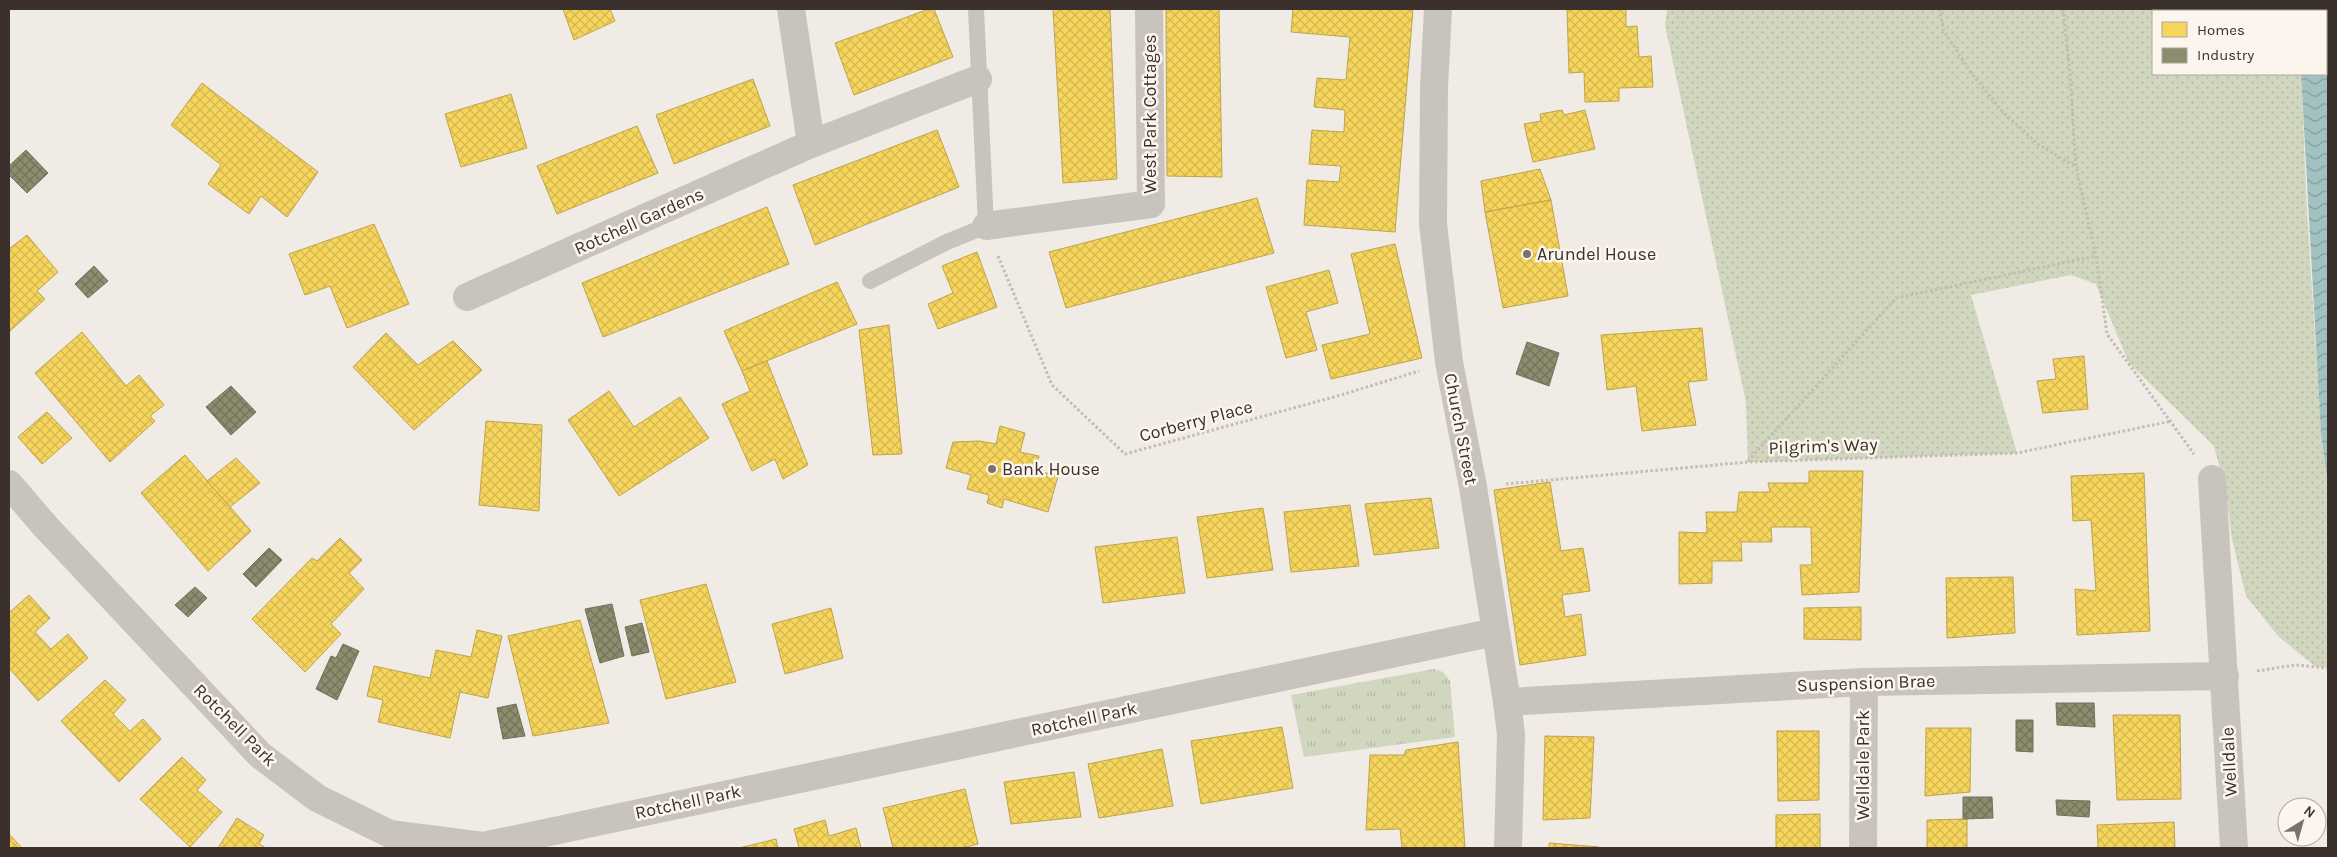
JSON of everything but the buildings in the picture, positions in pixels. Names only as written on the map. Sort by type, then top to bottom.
[{"type":"street","points":[[791,9],[811,144]]},
{"type":"street","name":"West Park Cottages","points":[[986,226],[1151,204],[1149,9]]},
{"type":"street","name":"Church Street","points":[[1438,9],[1434,87],[1433,224],[1448,362],[1473,487],[1511,735],[1508,848]]},
{"type":"street","name":"Rotchell Gardens","points":[[467,298],[811,144],[978,79]]},
{"type":"street","name":"Welldale","points":[[2212,479],[2234,848]]},
{"type":"street","name":"Rotchell Park","points":[[9,484],[46,527],[260,755],[317,798],[387,841],[483,846],[1495,632]]},
{"type":"street","name":"Suspension Brae","points":[[1507,702],[1864,682],[2224,676]]},
{"type":"street","name":"Welldale Park","points":[[1863,848],[1864,682]]},
{"type":"lane","points":[[870,281],[947,242],[986,226],[976,9]]},
{"type":"path","points":[[1939,9],[1944,30],[1971,73],[2002,111],[2039,145],[2076,167]]},
{"type":"path","points":[[2063,9],[2070,73],[2076,167],[2096,256],[2107,334],[2172,421],[2212,479]]},
{"type":"path","name":"Corberry Place","points":[[986,226],[1052,384],[1125,454],[1342,395],[1448,362]]},
{"type":"path","points":[[1748,462],[1896,298],[2096,256]]},
{"type":"path","name":"Pilgrim's Way","points":[[1473,487],[1748,462],[2017,453],[2172,421]]},
{"type":"path","points":[[2224,676],[2295,665],[2328,668]]},
{"type":"green space","points":[[1667,9],[2297,9],[2152,10],[2152,75],[2301,75],[2307,213],[2322,443],[2328,486],[2328,667],[2316,667],[2279,637],[2246,596],[2232,539],[2226,491],[2214,446],[2129,363],[2096,284],[2071,275],[1971,295],[2017,453],[1748,462],[1746,402],[1665,25]]},
{"type":"green space","points":[[1434,669],[1443,672],[1450,681],[1455,737],[1304,757],[1291,695]]},
{"type":"water","points":[[2328,9],[2328,486],[2321,434],[2301,75],[2327,75],[2327,10],[2297,10]]},
{"type":"place","name":"Arundel House","points":[[1527,254]]},
{"type":"place","name":"Bank House","points":[[992,469]]}]
